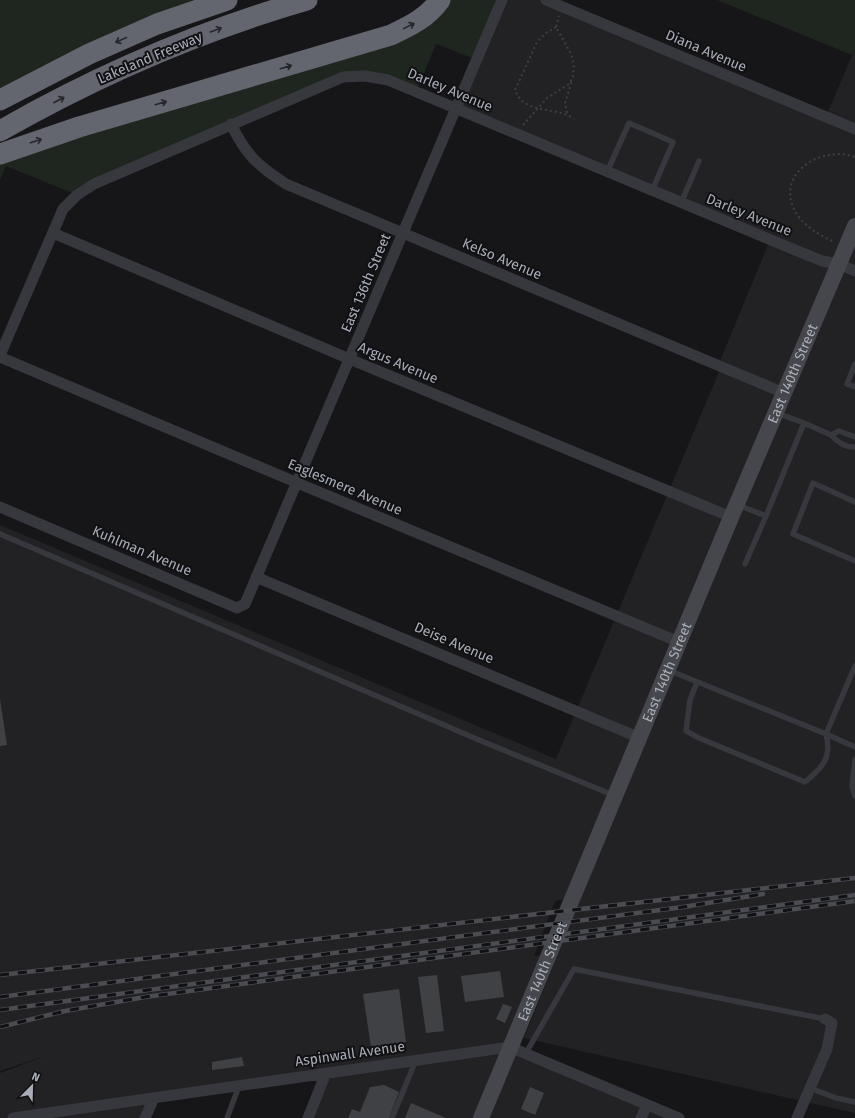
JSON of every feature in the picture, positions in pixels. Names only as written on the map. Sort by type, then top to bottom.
[{"type":"highway","points":[[157,24],[201,0]]},
{"type":"highway","name":"Lakeland Freeway","points":[[0,100],[89,54],[157,24],[227,0]]},
{"type":"highway","name":"Lakeland Freeway","points":[[0,131],[70,94],[189,40],[266,12],[307,0]]},
{"type":"highway","points":[[0,154],[79,126],[391,35],[416,23],[428,14],[440,0]]},
{"type":"street","name":"East 136th Street","points":[[256,577],[502,0]]},
{"type":"street","name":"Diana Avenue","points":[[546,0],[855,129]]},
{"type":"street","name":"Darley Avenue","points":[[0,356],[63,209],[76,196],[94,184],[343,77],[365,76],[388,80],[822,261],[839,264],[855,271]]},
{"type":"street","name":"Kelso Avenue","points":[[231,124],[243,148],[262,169],[286,184],[784,393]]},
{"type":"street","name":"East 140th Street","points":[[481,1118],[679,642],[855,226]]},
{"type":"street","name":"Argus Avenue","points":[[54,233],[350,359],[734,511]]},
{"type":"street","name":"Eaglesmere Avenue","points":[[0,356],[297,483],[679,642]]},
{"type":"street","name":"Kuhlman Avenue","points":[[0,507],[237,608],[245,604],[256,577]]},
{"type":"street","name":"Deise Avenue","points":[[256,577],[640,738]]},
{"type":"street","points":[[797,1118],[827,1049],[832,1023],[825,1019]]},
{"type":"street","name":"Aspinwall Avenue","points":[[13,1118],[510,1047],[679,1118]]},
{"type":"street","points":[[308,1118],[326,1073]]},
{"type":"street","points":[[146,1118],[154,1098]]},
{"type":"street","points":[[641,1118],[647,1105]]},
{"type":"lane","points":[[607,172],[629,123],[673,142],[652,191]]},
{"type":"lane","points":[[681,203],[699,161]]},
{"type":"lane","points":[[855,364],[847,384],[855,387]]},
{"type":"lane","points":[[776,413],[831,434],[835,440],[852,448],[855,447]]},
{"type":"lane","points":[[745,564],[804,423]]},
{"type":"lane","points":[[831,434],[838,431],[855,438]]},
{"type":"lane","points":[[855,502],[813,483],[793,534],[855,561]]},
{"type":"lane","points":[[734,511],[766,516]]},
{"type":"lane","points":[[0,534],[479,740],[615,796]]},
{"type":"lane","points":[[697,682],[690,700],[686,731],[699,738],[805,782],[820,769],[830,748],[826,734],[855,666]]},
{"type":"lane","points":[[668,670],[855,747]]},
{"type":"lane","points":[[855,760],[852,786],[855,796]]},
{"type":"lane","points":[[526,1053],[574,969],[825,1019]]},
{"type":"lane","points":[[392,1118],[416,1060]]},
{"type":"lane","points":[[227,1118],[240,1086]]},
{"type":"lane","points":[[810,1088],[836,1098],[855,1102]]},
{"type":"path","points":[[559,15],[556,27],[571,54],[574,64],[573,77],[565,103],[567,113]]},
{"type":"path","points":[[556,27],[546,33],[537,42],[515,90],[518,97],[530,106],[538,109],[567,113],[574,118]]},
{"type":"path","points":[[522,126],[547,98],[568,84],[573,77]]},
{"type":"path","points":[[832,241],[808,227],[798,215],[792,201],[791,188],[795,176],[803,166],[815,158],[844,153],[855,157]]},
{"type":"shaded area","points":[[0,0],[201,0],[0,100]]},
{"type":"shaded area","points":[[440,0],[502,0],[477,60],[436,44],[416,92],[388,80],[343,77],[77,195],[6,166],[0,180],[0,154],[348,49]]},
{"type":"shaded area","points":[[502,0],[546,0],[826,116],[855,49],[855,1113],[524,1038],[827,295],[573,897],[555,901],[534,956],[550,954],[510,1046],[679,1118],[308,1118],[326,1073],[154,1098],[145,1118],[0,1118],[0,1073],[48,1055],[0,1071],[0,525],[556,759],[721,367],[718,366],[770,240],[456,109]]},
{"type":"shaded area","points":[[717,0],[855,0],[855,49],[852,55]]},
{"type":"building","points":[[0,699],[7,745],[0,746]]},
{"type":"building","points":[[500,971],[504,997],[465,1002],[461,976]]},
{"type":"building","points":[[437,975],[444,1031],[426,1033],[418,977]]},
{"type":"building","points":[[399,989],[406,1042],[371,1047],[363,994]]},
{"type":"building","points":[[503,1004],[512,1007],[505,1023],[496,1019]]},
{"type":"building","points":[[242,1057],[244,1066],[212,1070],[212,1062]]},
{"type":"building","points":[[384,1085],[399,1092],[389,1118],[348,1118],[352,1109],[360,1112],[370,1087]]},
{"type":"building","points":[[530,1087],[544,1093],[535,1115],[521,1109]]},
{"type":"building","points":[[411,1103],[446,1118],[405,1118]]},
{"type":"railway","points":[[0,975],[855,878]]},
{"type":"railway","points":[[0,997],[683,907],[763,894]]},
{"type":"railway","points":[[0,1010],[855,895]]},
{"type":"railway","points":[[0,1027],[65,1011],[145,997],[855,901]]}]
